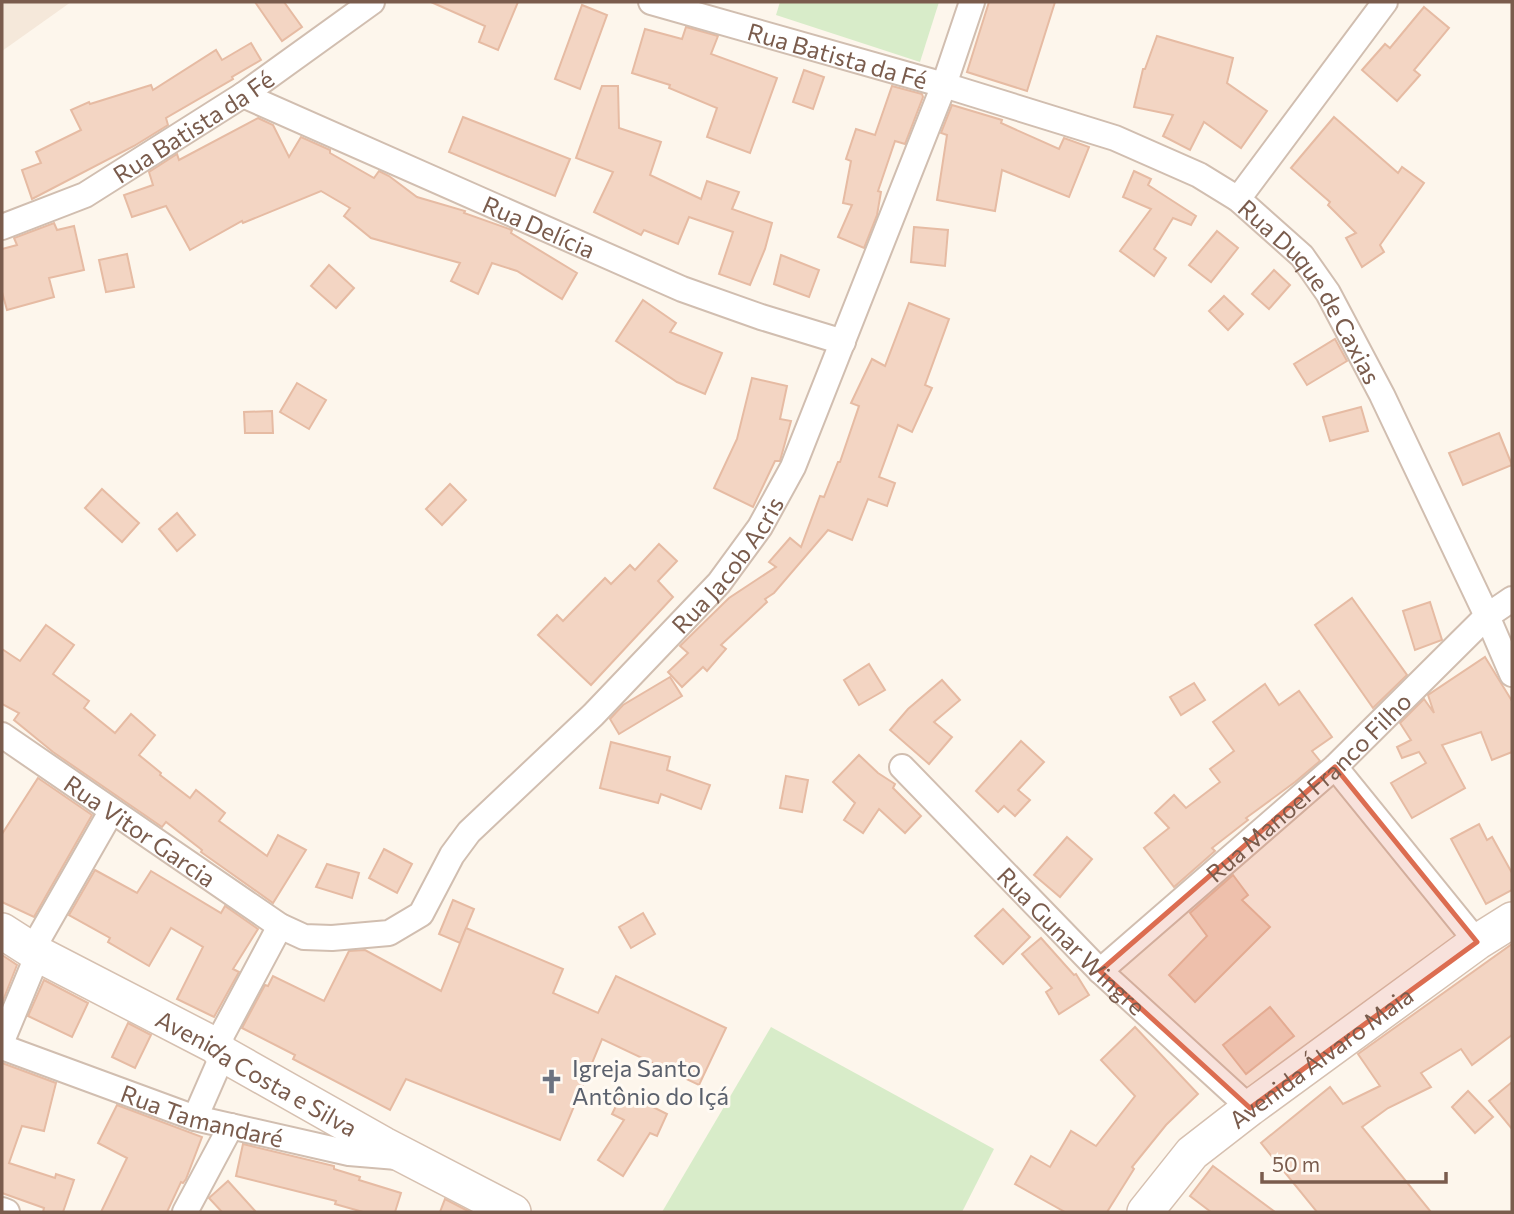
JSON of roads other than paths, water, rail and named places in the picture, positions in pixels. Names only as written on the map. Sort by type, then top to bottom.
[{"type":"street","name":"Rua Batista da Fé","points":[[2,227],[85,195],[243,95],[372,2]]},
{"type":"street","name":"Rua Batista da Fé","points":[[651,2],[944,85]]},
{"type":"street","name":"Rua Jacob Acris","points":[[280,926],[304,937],[332,938],[389,933],[421,914],[452,855],[469,832],[593,715],[719,583],[760,527],[793,467],[944,85],[972,2]]},
{"type":"street","points":[[1238,199],[1385,2]]},
{"type":"street","name":"Rua Duque de Caxias","points":[[944,85],[1115,138],[1199,175],[1238,199],[1302,256],[1328,293],[1382,396],[1488,616],[1512,674]]},
{"type":"street","name":"Rua Delícia","points":[[243,95],[682,289],[843,342]]},
{"type":"street","name":"Rua Manoel Franco Filho","points":[[1100,971],[1335,768],[1488,616],[1512,599]]},
{"type":"street","name":"Rua Vitor Garcia","points":[[2,735],[280,926]]},
{"type":"street","name":"Rua Gunar Wingre","points":[[902,767],[1100,971],[1251,1108]]},
{"type":"street","points":[[1335,768],[1477,942]]},
{"type":"street","points":[[2,1041],[35,952],[111,812]]},
{"type":"street","name":"Avenida Álvaro Maia","points":[[1144,1212],[1192,1153],[1477,942],[1512,920]]},
{"type":"street","points":[[195,1118],[220,1050],[280,926]]},
{"type":"street","name":"Avenida Costa e Silva","points":[[2,931],[35,952],[220,1050],[499,1209]]},
{"type":"street","name":"Rua Tamandaré","points":[[2,1047],[195,1118],[349,1153],[409,1158]]},
{"type":"street","points":[[185,1212],[231,1126]]},
{"type":"street","points":[[2,1210],[7,1212]]},
{"type":"place","name":"Igreja Santo Antônio do Içá","points":[[552,1081]]}]
